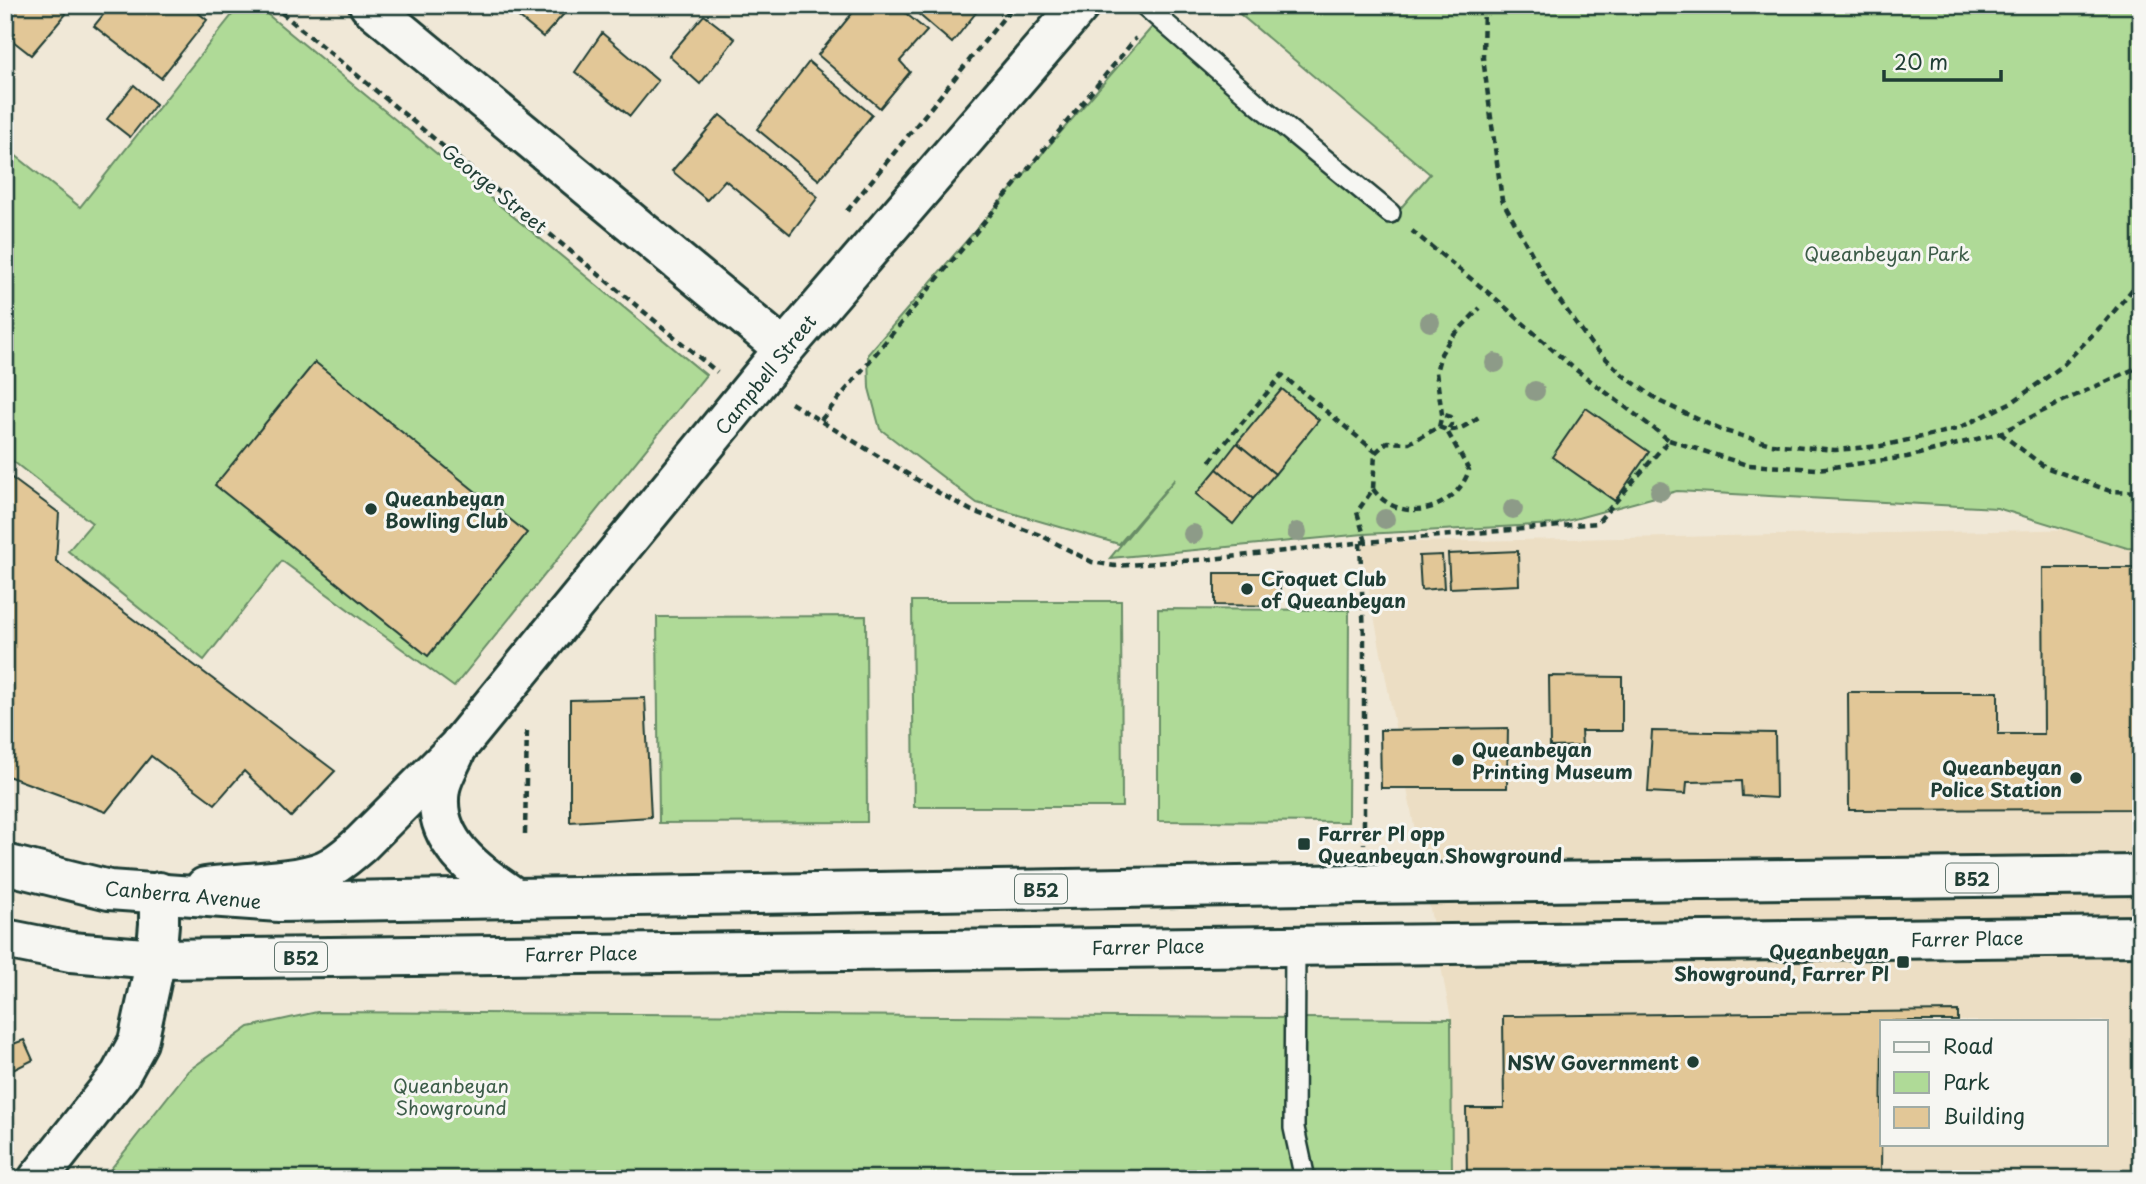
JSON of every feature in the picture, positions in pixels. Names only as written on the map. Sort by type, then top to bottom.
[{"type":"main road","points":[[369,5],[773,363]]},
{"type":"main road","name":"Campbell Street","points":[[159,892],[297,876],[324,870],[361,844],[457,748],[773,363],[1080,5]]},
{"type":"main road","name":"Campbell Street","points":[[457,748],[440,788],[443,823],[451,844],[466,862],[514,897]]},
{"type":"main road","name":"Canberra Avenue","points":[[5,864],[108,890],[279,902],[514,897]]},
{"type":"main road","name":"B52","points":[[514,897],[2141,875]]},
{"type":"main road","points":[[1803,880],[1804,941]]},
{"type":"main road","points":[[38,1179],[120,1075],[138,1042],[156,959],[159,892]]},
{"type":"main road","name":"Farrer Place","points":[[156,959],[2141,936]]},
{"type":"main road","name":"B52","points":[[5,939],[71,952],[156,959]]},
{"type":"lane","points":[[1150,10],[1260,106],[1390,213]]},
{"type":"lane","points":[[1295,945],[1294,1128],[1305,1179]]},
{"type":"path","name":"George Street","points":[[272,5],[717,372]]},
{"type":"path","points":[[1483,5],[1483,58],[1502,200],[1552,290],[1591,344],[1624,376],[1661,402],[1721,430],[1771,444],[1835,450],[1881,446],[1957,429],[2014,401],[2061,367],[2106,321],[2141,279]]},
{"type":"path","points":[[821,421],[1150,10]]},
{"type":"path","points":[[1390,213],[1496,299],[1571,366],[1669,440],[1747,464],[1818,469],[1907,457],[2000,433],[2141,366]]},
{"type":"path","points":[[1362,884],[1365,825],[1363,542],[1357,512],[1373,489],[1376,452],[1387,442],[1409,443],[1439,427],[1442,414],[1436,372],[1441,354],[1450,340],[1480,308]]},
{"type":"path","points":[[773,363],[774,392],[939,493],[972,511],[1040,535],[1092,562],[1115,566],[1597,523],[1669,440]]},
{"type":"path","points":[[1210,461],[1282,375],[1376,452]]},
{"type":"path","points":[[1442,414],[1451,417],[1452,424],[1447,431]]},
{"type":"path","points":[[1439,427],[1447,431],[1457,430],[1479,417]]},
{"type":"path","points":[[1373,489],[1389,506],[1406,510],[1435,509],[1465,482],[1469,470],[1447,431]]},
{"type":"path","points":[[2000,433],[2045,467],[2110,491],[2141,492]]},
{"type":"shaded area","points":[[2141,528],[2141,1179],[1452,1179],[1451,1019],[1360,543]]},
{"type":"green space","points":[[240,5],[256,5],[706,375],[454,687],[282,561],[204,660],[68,551],[92,523],[5,455],[5,147],[80,207]]},
{"type":"green space","name":"Queanbeyan Park","points":[[1229,5],[2141,5],[2141,549],[2127,548],[1997,508],[1677,491],[1556,524],[1364,534],[1110,558],[1175,479],[1119,544],[977,503],[880,429],[869,388],[868,354],[1153,26],[1387,224],[1430,174]]},
{"type":"green space","points":[[912,601],[1121,601],[1122,807],[914,807]]},
{"type":"green space","points":[[1158,609],[1349,610],[1348,822],[1158,821]]},
{"type":"green space","points":[[866,616],[867,822],[659,823],[657,617]]},
{"type":"green space","name":"Queanbeyan Showground","points":[[317,1012],[1451,1019],[1452,1179],[103,1179],[188,1071],[249,1027]]},
{"type":"building","points":[[5,5],[56,5],[66,14],[31,55],[13,41],[5,49]]},
{"type":"building","points":[[111,5],[189,5],[207,20],[161,78],[94,26]]},
{"type":"building","points":[[504,5],[572,5],[543,37]]},
{"type":"building","points":[[859,5],[896,5],[927,31],[900,61],[910,72],[880,108],[818,55]]},
{"type":"building","points":[[908,5],[982,5],[952,43]]},
{"type":"building","points":[[704,15],[735,39],[700,84],[669,56]]},
{"type":"building","points":[[602,33],[658,81],[630,116],[575,72]]},
{"type":"building","points":[[809,62],[872,115],[819,180],[757,129]]},
{"type":"building","points":[[134,85],[156,104],[130,137],[107,119]]},
{"type":"building","points":[[720,115],[818,197],[790,234],[725,180],[707,200],[672,171]]},
{"type":"building","name":"Queanbeyan Bowling Club","points":[[315,362],[527,533],[428,656],[215,485]]},
{"type":"building","points":[[1282,389],[1319,420],[1275,474],[1237,443]]},
{"type":"building","points":[[1586,408],[1649,452],[1615,501],[1552,457]]},
{"type":"building","points":[[1237,443],[1275,474],[1253,499],[1217,469]]},
{"type":"building","points":[[1217,469],[1253,499],[1233,524],[1196,494]]},
{"type":"building","points":[[5,473],[59,513],[56,561],[335,771],[291,817],[244,771],[215,804],[151,756],[106,812],[5,775]]},
{"type":"building","points":[[1518,551],[1519,585],[1450,588],[1448,554]]},
{"type":"building","points":[[1442,555],[1444,588],[1421,590],[1419,556]]},
{"type":"building","points":[[2043,568],[2141,568],[2141,809],[1849,810],[1848,692],[1998,692],[1998,734],[2044,734]]},
{"type":"building","name":"Croquet Club of Queanbeyan","points":[[1215,573],[1280,573],[1280,606],[1215,605]]},
{"type":"building","points":[[1549,676],[1622,677],[1622,731],[1581,731],[1582,746],[1550,747]]},
{"type":"building","points":[[645,698],[651,817],[570,822],[570,700]]},
{"type":"building","points":[[1508,728],[1507,788],[1381,788],[1380,730]]},
{"type":"building","points":[[1652,731],[1775,733],[1776,798],[1742,796],[1741,781],[1687,782],[1686,794],[1648,792]]},
{"type":"building","name":"NSW Government","points":[[1958,1011],[1958,1020],[1880,1020],[1881,1179],[1467,1179],[1466,1108],[1504,1108],[1503,1016]]},
{"type":"building","points":[[24,1040],[33,1060],[5,1074],[5,1047]]},
{"type":"place","name":"Queanbeyan Bowling Club","points":[[371,509]]},
{"type":"place","name":"Croquet Club of Queanbeyan","points":[[1247,589]]},
{"type":"place","name":"Queanbeyan Printing Museum","points":[[1458,760]]},
{"type":"place","name":"Queanbeyan Police Station","points":[[2076,778]]},
{"type":"place","name":"Farrer Pl opp Queanbeyan Showground","points":[[1304,844]]},
{"type":"place","name":"Queanbeyan Showground, Farrer Pl","points":[[1903,962]]},
{"type":"place","name":"NSW Government","points":[[1693,1062]]}]
